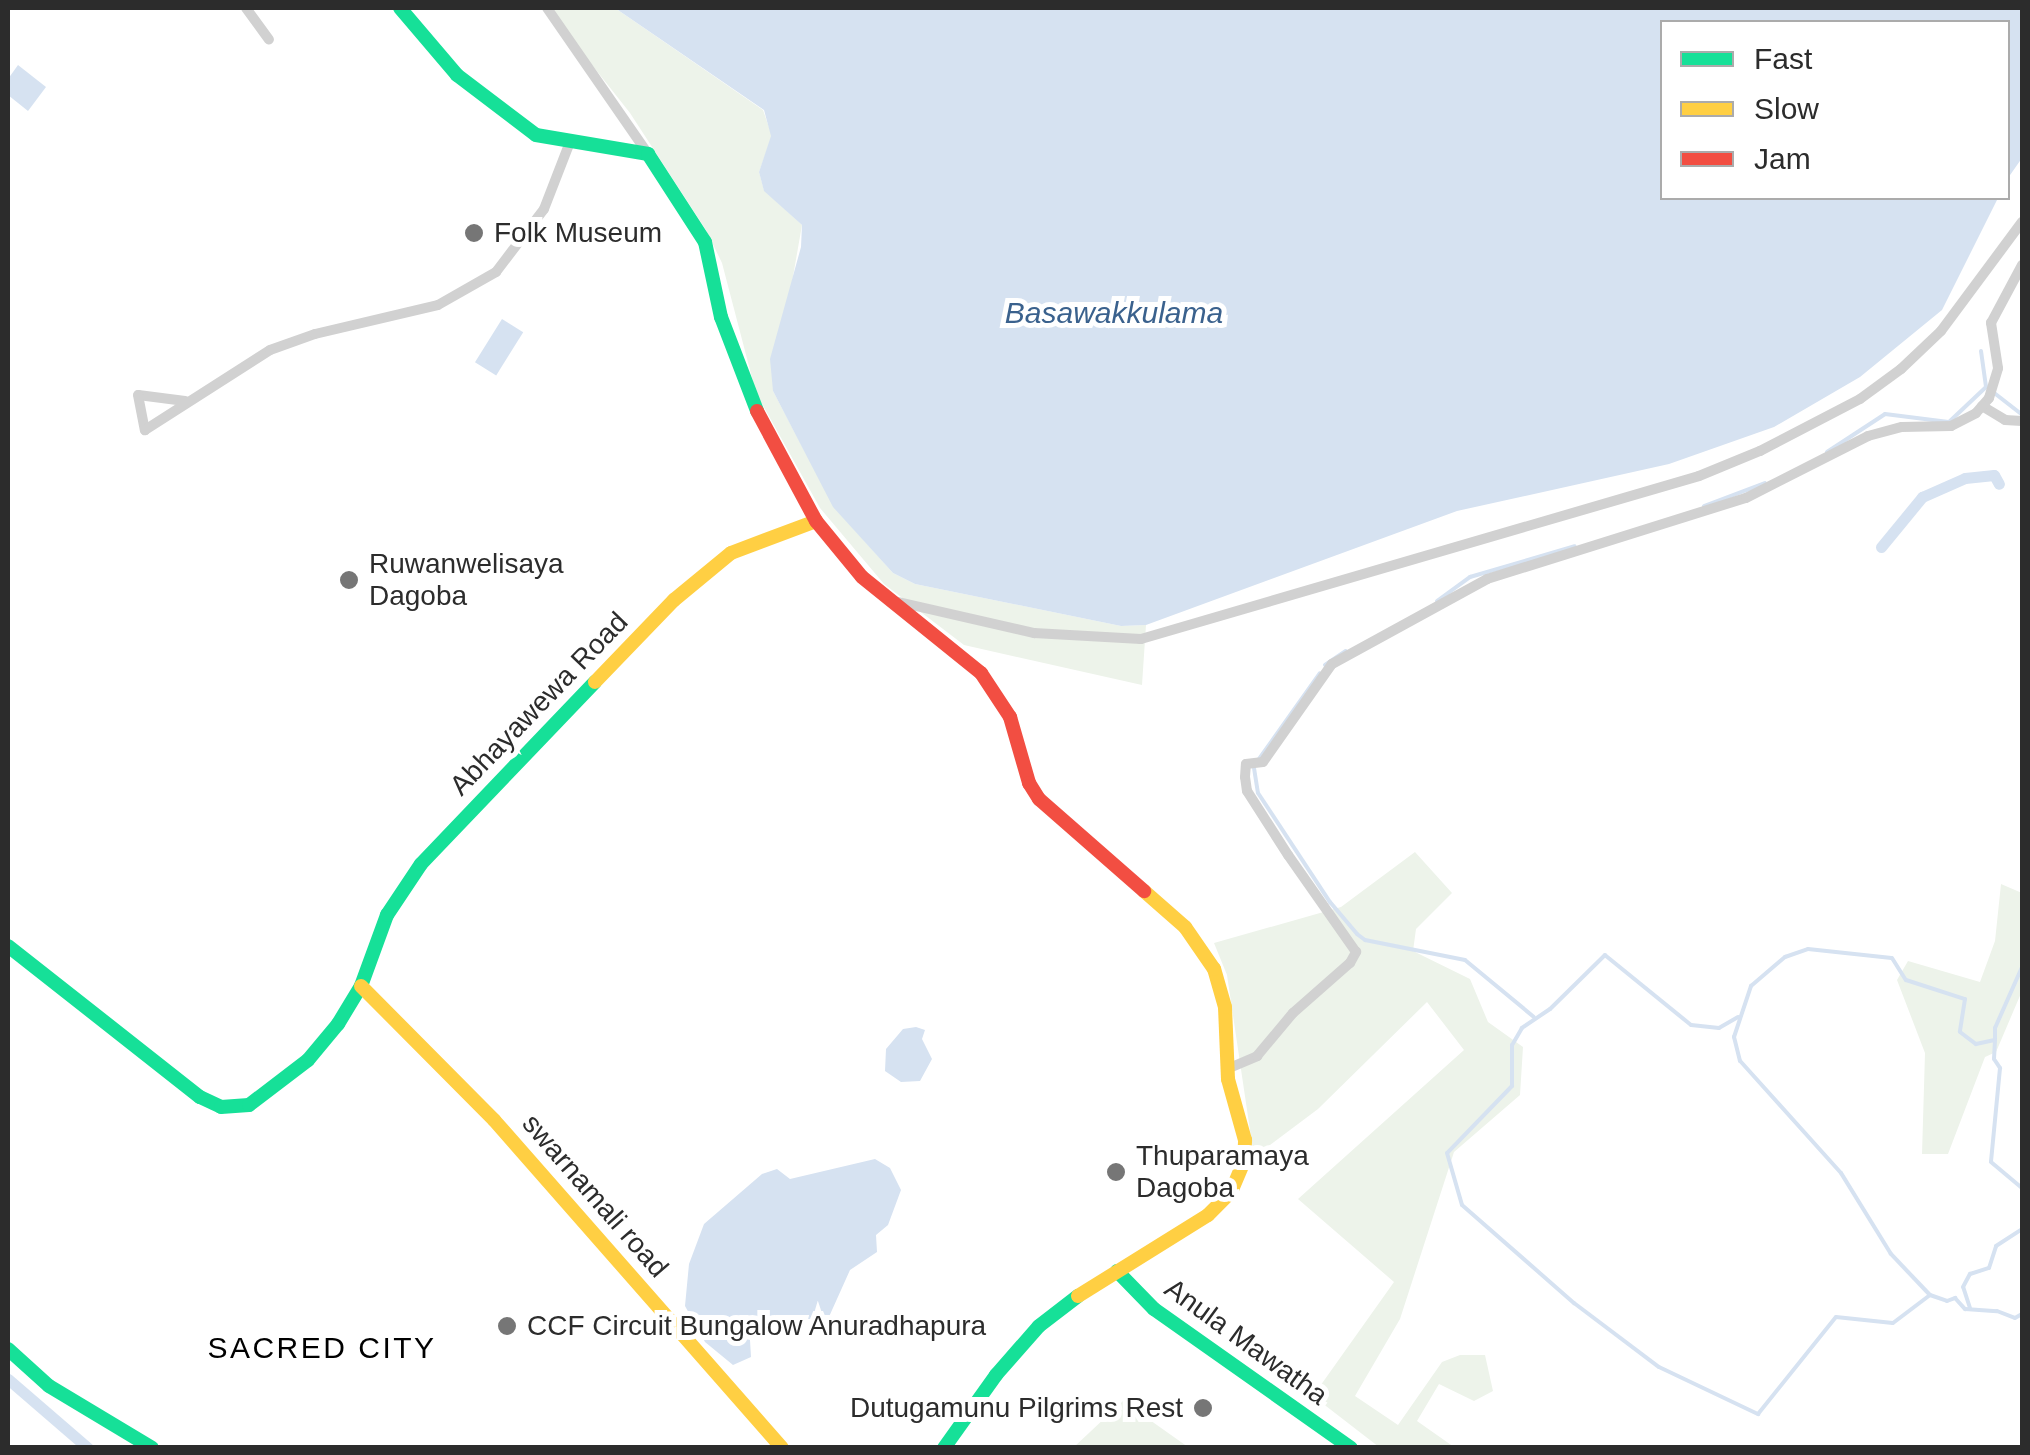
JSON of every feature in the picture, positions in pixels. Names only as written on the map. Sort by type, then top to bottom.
[{"type":"main road","points":[[400,8],[442,60],[476,92],[536,136],[648,154],[705,242],[722,318],[748,394],[816,520],[862,577],[981,673],[1010,718],[1029,783],[1045,806],[1199,942],[1214,969],[1224,1006],[1226,1069],[1245,1140],[1244,1162],[1231,1192],[1208,1214],[1068,1303],[1026,1340],[944,1448]]},
{"type":"main road","name":"Abhayawewa Road","points":[[8,946],[98,1021],[200,1097],[220,1107],[248,1104],[292,1074],[323,1044],[361,986],[386,915],[421,864],[674,600],[731,553],[816,520]]},
{"type":"main road","name":"swarnamali road","points":[[361,986],[494,1120],[782,1448]]},
{"type":"main road","name":"Anula Mawatha","points":[[1118,1270],[1154,1309],[1351,1448]]},
{"type":"main road","points":[[8,1349],[59,1392],[152,1448]]},
{"type":"street","points":[[246,8],[269,40]]},
{"type":"street","points":[[546,8],[648,154]]},
{"type":"street","points":[[185,401],[138,395],[145,430],[270,350],[315,334],[438,305],[496,272],[544,209],[570,142]]},
{"type":"street","points":[[888,600],[1034,633],[1141,639],[1699,476],[1760,451],[1860,399],[1901,369],[1940,331],[2022,222]]},
{"type":"street","points":[[1226,1069],[1257,1056],[1294,1013],[1350,963],[1356,952],[1288,855],[1248,790],[1245,777],[1246,764],[1263,762],[1332,664],[1418,620],[1487,578],[1746,498],[1868,436],[1902,427],[1951,426],[1989,398],[1998,368],[1991,324],[2022,265]]},
{"type":"street","points":[[1982,406],[2005,420],[2022,421]]},
{"type":"shaded area","points":[[547,8],[615,8],[763,110],[772,136],[759,172],[764,190],[802,225],[773,391],[834,507],[893,573],[915,584],[1121,626],[1146,625],[1142,685],[964,645],[884,584],[820,508],[756,393],[722,263],[706,230],[630,113]]},
{"type":"shaded area","points":[[1415,852],[1452,893],[1416,929],[1413,951],[1470,979],[1488,1022],[1523,1047],[1520,1095],[1454,1152],[1400,1319],[1355,1396],[1398,1425],[1442,1362],[1460,1355],[1485,1355],[1493,1391],[1474,1401],[1439,1384],[1417,1421],[1454,1447],[1379,1447],[1313,1396],[1394,1282],[1298,1199],[1464,1050],[1427,1002],[1318,1109],[1254,1157],[1227,975],[1214,943],[1341,907]]},
{"type":"shaded area","points":[[2001,884],[2022,893],[2022,991],[1996,1052],[1985,1057],[1948,1154],[1922,1154],[1925,1053],[1897,980],[1908,961],[1980,982],[1995,941]]},
{"type":"shaded area","points":[[1123,1401],[1188,1447],[1074,1447]]},
{"type":"water","name":"Basawakkulama","points":[[615,8],[2022,8],[2022,158],[2010,175],[2010,20],[1660,20],[1660,200],[1997,200],[1942,310],[1860,377],[1774,427],[1669,464],[1457,511],[1146,625],[1121,626],[915,584],[893,573],[833,507],[773,391],[770,359],[801,247],[802,225],[764,191],[759,172],[771,136],[764,110]]},
{"type":"water","points":[[18,65],[46,87],[28,111],[8,95],[8,79]]},
{"type":"water","points":[[502,319],[523,332],[496,375],[475,362]]},
{"type":"water","points":[[903,1029],[925,1030],[922,1039],[932,1059],[920,1081],[901,1082],[885,1071],[886,1049]]},
{"type":"water","points":[[875,1159],[890,1168],[901,1190],[888,1225],[876,1235],[877,1252],[850,1270],[828,1319],[768,1319],[750,1340],[751,1357],[733,1365],[705,1342],[685,1306],[689,1264],[704,1224],[762,1174],[777,1169],[790,1179]]},
{"type":"waterway","points":[[1981,351],[1986,386]]},
{"type":"waterway","points":[[1827,452],[1885,414],[1949,422],[1986,387]]},
{"type":"waterway","points":[[1993,392],[2022,415]]},
{"type":"waterway","points":[[1881,547],[1922,497],[1965,478],[1994,475],[1999,484]]},
{"type":"waterway","points":[[1704,506],[1765,483]]},
{"type":"waterway","points":[[1437,601],[1470,577],[1575,546]]},
{"type":"waterway","points":[[1325,665],[1346,651]]},
{"type":"waterway","points":[[1259,759],[1320,673]]},
{"type":"waterway","points":[[1254,768],[1258,793],[1330,902],[1357,934],[1365,940],[1465,960],[1534,1017]]},
{"type":"waterway","points":[[1930,1295],[1891,1254],[1841,1173],[1740,1061],[1734,1037],[1751,986],[1785,957],[1808,949],[1892,958],[1906,980],[1965,999],[1960,1032],[1976,1044],[1995,1040],[1994,1059],[2000,1068],[1991,1162],[2022,1188]]},
{"type":"waterway","points":[[1738,1017],[1719,1028],[1691,1025],[1605,955],[1550,1009],[1522,1028],[1512,1045],[1512,1086],[1447,1153],[1462,1205],[1574,1303],[1659,1367],[1758,1414],[1836,1317],[1893,1323],[1930,1295],[1947,1301],[1955,1298],[1965,1309],[1997,1311],[2015,1318],[2022,1314]]},
{"type":"waterway","points":[[1995,1040],[1995,1028],[2022,967]]},
{"type":"waterway","points":[[1970,1308],[1963,1287],[1970,1274],[1989,1268],[1996,1246],[2022,1229]]},
{"type":"waterway","points":[[8,1379],[88,1448]]},
{"type":"traffic: fast","points":[[400,8],[457,75],[536,135],[648,154],[705,242],[721,317],[757,411]]},
{"type":"traffic: fast","points":[[8,946],[200,1097],[221,1107],[249,1105],[308,1060],[338,1024],[361,986],[387,915],[421,864],[595,682]]},
{"type":"traffic: fast","points":[[1117,1271],[1154,1309],[1351,1448]]},
{"type":"traffic: fast","points":[[944,1448],[996,1375],[1039,1326],[1078,1296]]},
{"type":"traffic: fast","points":[[8,1349],[49,1386],[152,1448]]},
{"type":"traffic: slow","points":[[595,682],[674,600],[731,553],[816,521]]},
{"type":"traffic: slow","points":[[1078,1296],[1208,1215],[1231,1192],[1244,1161],[1245,1140],[1228,1079],[1225,1007],[1214,969],[1185,927],[1144,891]]},
{"type":"traffic: slow","points":[[361,986],[494,1120],[782,1448]]},
{"type":"traffic: jam","points":[[757,411],[816,521],[862,577],[981,673],[1010,717],[1029,783],[1039,799],[1144,891]]},
{"type":"place","name":"Folk Museum","points":[[474,233]]},
{"type":"place","name":"Ruwanwelisaya Dagoba","points":[[349,580]]},
{"type":"place","name":"Thuparamaya Dagoba","points":[[1116,1172]]},
{"type":"place","name":"CCF Circuit Bungalow Anuradhapura","points":[[507,1326]]},
{"type":"place","name":"Dutugamunu Pilgrims Rest","points":[[1203,1408]]},
{"type":"district","name":"SACRED CITY","points":[[322,1348]]}]
